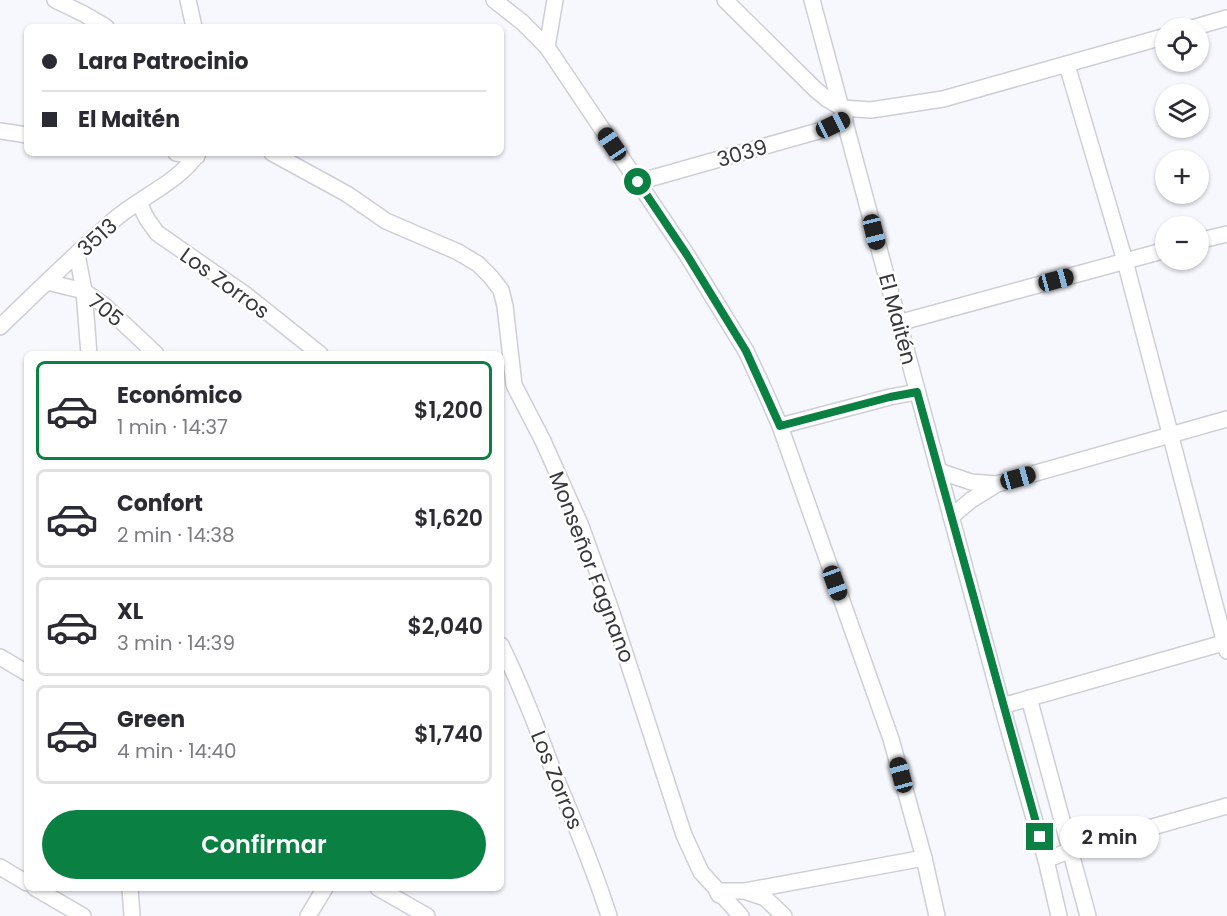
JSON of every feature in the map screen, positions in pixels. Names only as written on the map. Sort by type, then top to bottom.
[{"type":"street","points":[[55,0],[101,24]]},
{"type":"street","points":[[188,0],[193,24]]},
{"type":"street","points":[[494,0],[522,22],[547,47],[687,255],[746,351],[780,426],[891,739],[924,858],[937,916]]},
{"type":"street","points":[[547,47],[555,0]]},
{"type":"street","points":[[725,0],[843,114],[943,99],[1155,39]]},
{"type":"street","name":"El Maitén","points":[[812,0],[1002,706],[1046,860],[1059,916]]},
{"type":"street","points":[[1209,23],[1227,18]]},
{"type":"street","points":[[1002,706],[1226,645],[1125,261],[1067,65]]},
{"type":"street","name":"3039","points":[[638,182],[822,130],[843,114]]},
{"type":"street","points":[[0,131],[24,135]]},
{"type":"street","name":"3513","points":[[0,327],[117,217],[140,203],[185,169],[195,156]]},
{"type":"street","name":"Monseñor Fagnano","points":[[277,156],[346,194],[386,221],[458,252],[478,264],[492,277],[501,290],[514,385],[543,441],[581,526],[610,607],[684,835],[701,872],[741,916]]},
{"type":"street","name":"Los Zorros","points":[[140,203],[147,219],[172,245],[246,295],[316,351]]},
{"type":"street","points":[[1209,239],[1227,234]]},
{"type":"street","points":[[898,323],[1155,253]]},
{"type":"street","points":[[77,254],[84,291],[89,351]]},
{"type":"street","name":"705","points":[[47,282],[84,291],[105,306],[153,351]]},
{"type":"street","points":[[780,426],[917,392]]},
{"type":"street","points":[[951,517],[971,500],[997,484],[1227,419]]},
{"type":"street","points":[[939,471],[971,482],[997,484]]},
{"type":"street","name":"Los Zorros","points":[[504,651],[598,882],[609,916]]},
{"type":"street","points":[[0,657],[24,671]]},
{"type":"street","points":[[1029,698],[1088,916]]},
{"type":"street","points":[[1046,860],[1071,850],[1227,806]]},
{"type":"street","points":[[729,916],[717,891],[745,891],[924,858]]},
{"type":"street","points":[[0,867],[24,881]]},
{"type":"street","points":[[40,891],[83,916]]},
{"type":"street","points":[[130,891],[132,916]]},
{"type":"street","points":[[308,916],[323,891]]},
{"type":"street","points":[[383,891],[427,916]]},
{"type":"street","points":[[745,891],[765,898],[784,916]]},
{"type":"route","points":[[638,182],[687,255],[746,351],[780,426],[917,392],[1040,837]]}]
